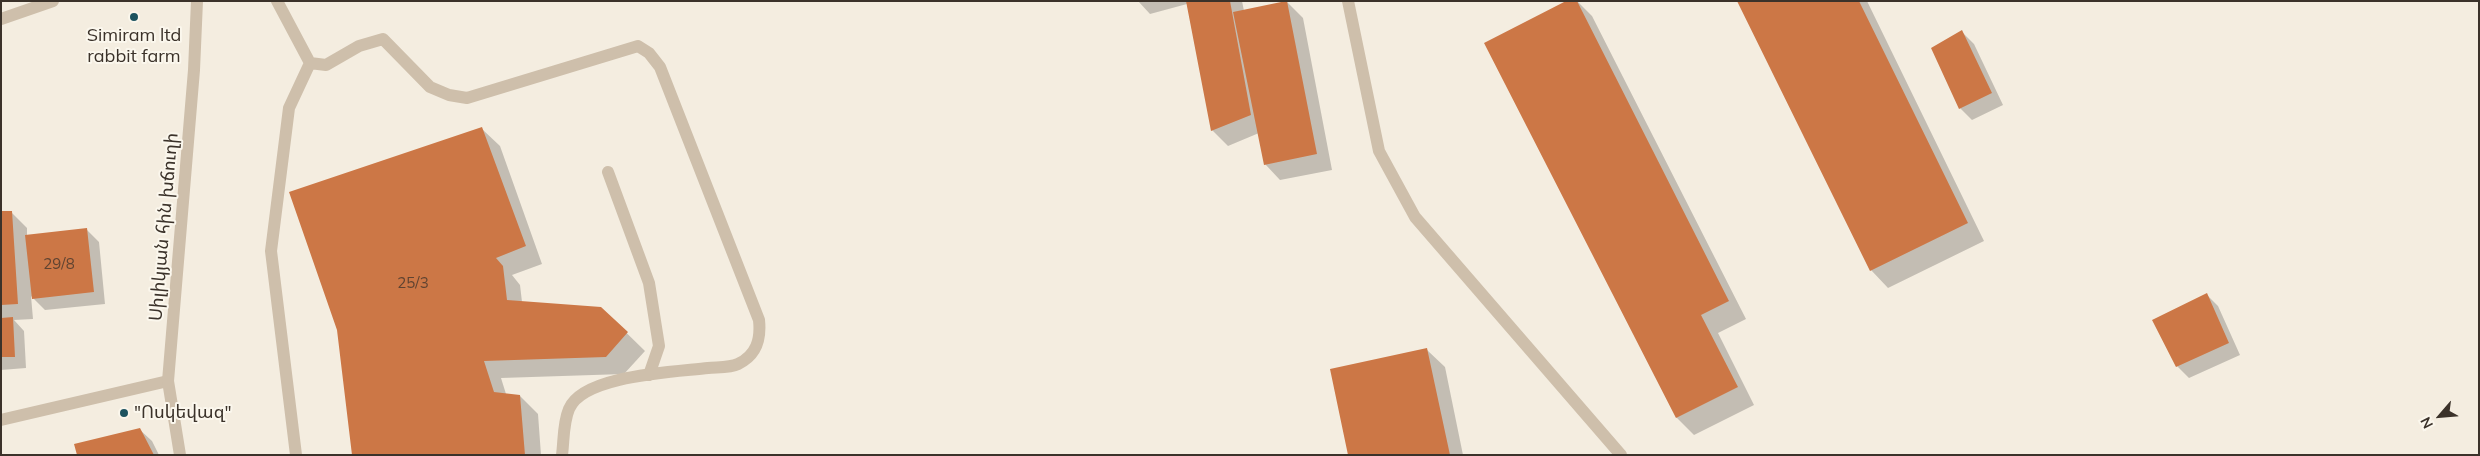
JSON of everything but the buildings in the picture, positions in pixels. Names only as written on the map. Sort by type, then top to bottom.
[{"type":"street","points":[[1,18],[54,1]]},
{"type":"street","name":"Սիլիկյան հին խճուղի","points":[[180,455],[168,381],[194,70],[197,1]]},
{"type":"street","points":[[277,1],[310,63]]},
{"type":"street","points":[[1348,1],[1379,151],[1415,217],[1621,455]]},
{"type":"street","points":[[310,63],[326,65],[358,46],[382,39],[430,87],[449,95],[467,98],[614,51],[638,46],[649,53],[660,67],[759,320],[761,337],[755,349],[737,365],[615,380],[586,392],[569,408],[562,455]]},
{"type":"street","points":[[296,455],[271,251],[289,108],[310,63]]},
{"type":"street","points":[[608,172],[649,283],[659,346],[649,375]]},
{"type":"street","points":[[1,420],[168,381]]},
{"type":"place","name":"Simiram ltd rabbit farm","points":[[134,17]]},
{"type":"place","name":"\"Ոսկեվազ\"","points":[[124,413]]}]
